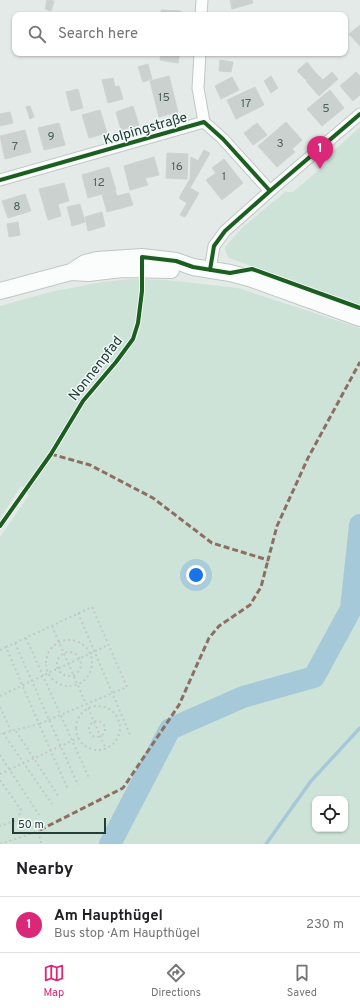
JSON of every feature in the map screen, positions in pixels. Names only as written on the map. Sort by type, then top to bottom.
[{"type":"street","points":[[201,12],[202,0]]},
{"type":"street","points":[[200,56],[198,88],[204,122]]},
{"type":"street","points":[[210,270],[214,246],[225,231],[360,114]]},
{"type":"street","name":"Kolpingstraße","points":[[0,180],[204,122],[223,139],[270,191]]},
{"type":"street","points":[[0,291],[71,272],[85,263],[98,260],[142,257],[176,261],[193,267],[230,273],[249,278],[360,318]]},
{"type":"path","points":[[0,650],[92,606],[127,687],[39,724],[0,734]]},
{"type":"path","points":[[78,613],[131,737]]},
{"type":"path","points":[[52,626],[106,749]]},
{"type":"path","points":[[26,638],[89,778]]},
{"type":"path","points":[[66,641],[78,643],[84,646],[90,654],[92,662],[90,673],[87,678],[72,686],[61,685],[52,678],[49,673],[46,662],[51,650],[59,643],[66,641]]},
{"type":"path","points":[[15,643],[78,785]]},
{"type":"path","points":[[0,696],[108,645]]},
{"type":"path","points":[[6,647],[68,790]]},
{"type":"path","points":[[74,676],[64,676],[58,669],[58,659],[64,653],[72,653],[80,658]]},
{"type":"path","points":[[74,676],[80,668],[80,658]]},
{"type":"path","points":[[99,706],[106,707],[113,711],[118,717],[120,725],[118,739],[113,745],[106,749],[99,751],[92,750],[86,747],[78,738],[75,729],[76,722],[80,715],[88,708],[99,706]]},
{"type":"path","points":[[0,707],[12,732]]},
{"type":"path","points":[[94,721],[99,721],[104,726],[105,730],[100,736]]},
{"type":"path","points":[[94,721],[90,725],[90,733],[94,736],[100,736]]},
{"type":"path","points":[[16,731],[59,797]]},
{"type":"path","points":[[3,733],[52,804]]},
{"type":"path","points":[[0,774],[78,738]]},
{"type":"path","points":[[0,754],[39,815]]},
{"type":"path","points":[[0,780],[21,810],[18,820],[0,826]]},
{"type":"path","points":[[0,844],[40,830]]},
{"type":"path","points":[[36,832],[41,839],[41,844]]},
{"type":"green space","points":[[360,127],[360,305],[229,258],[225,247],[243,227],[285,192],[293,192],[326,164],[328,156]]},
{"type":"green space","points":[[132,279],[167,280],[238,288],[360,328],[360,844],[0,844],[0,537],[29,495],[21,486],[0,519],[0,306],[50,292],[102,282]]},
{"type":"building","points":[[47,0],[54,1],[51,11],[45,9]]},
{"type":"building","points":[[230,0],[252,0],[253,3],[232,9]]},
{"type":"building","points":[[161,10],[181,11],[181,12],[161,12]]},
{"type":"building","points":[[360,25],[360,46],[349,34]]},
{"type":"building","points":[[161,56],[179,56],[178,63],[160,60]]},
{"type":"building","points":[[220,60],[233,62],[231,72],[219,71]]},
{"type":"building","points":[[307,62],[315,72],[306,80],[297,71]]},
{"type":"building","points":[[148,64],[152,79],[143,82],[138,67]]},
{"type":"building","points":[[315,72],[323,80],[313,89],[306,81]]},
{"type":"building","points":[[332,72],[338,79],[319,96],[313,89]]},
{"type":"building","points":[[356,72],[360,76],[360,95],[353,101],[340,86]]},
{"type":"building","points":[[169,76],[178,112],[159,117],[150,81]]},
{"type":"building","points":[[271,76],[278,88],[271,93],[264,81]]},
{"type":"building","points":[[232,77],[239,90],[221,99],[215,86]]},
{"type":"building","points":[[113,78],[115,87],[119,86],[123,99],[108,103],[102,80]]},
{"type":"building","points":[[255,87],[264,105],[236,119],[227,100]]},
{"type":"building","points":[[78,89],[83,108],[71,111],[66,92]]},
{"type":"building","points":[[330,90],[344,108],[322,126],[307,109]]},
{"type":"building","points":[[30,106],[34,117],[30,119],[26,107]]},
{"type":"building","points":[[133,106],[139,125],[121,130],[116,112]]},
{"type":"building","points":[[100,110],[107,133],[89,138],[82,115]]},
{"type":"building","points":[[10,112],[13,123],[0,126],[0,114]]},
{"type":"building","points":[[286,122],[302,140],[292,149],[295,152],[277,167],[258,146]]},
{"type":"building","points":[[59,123],[65,145],[44,150],[38,128]]},
{"type":"building","points":[[257,123],[267,135],[253,145],[244,133]]},
{"type":"building","points":[[25,130],[31,152],[5,159],[0,136]]},
{"type":"building","points":[[204,150],[210,153],[190,188],[199,193],[185,217],[180,215],[187,203],[179,198],[190,179],[191,157],[198,161]]},
{"type":"building","points":[[167,153],[188,154],[187,179],[166,178]]},
{"type":"building","points":[[154,157],[159,175],[145,178],[148,185],[130,190],[124,166]]},
{"type":"building","points":[[224,159],[243,183],[222,200],[206,180],[216,173],[212,168]]},
{"type":"building","points":[[109,167],[116,190],[88,198],[82,175]]},
{"type":"building","points":[[64,183],[69,201],[58,204],[61,216],[48,220],[39,189]]},
{"type":"building","points":[[115,191],[117,196],[129,193],[133,205],[107,212],[102,194]]},
{"type":"building","points":[[25,194],[31,211],[8,218],[2,201]]},
{"type":"building","points":[[80,204],[85,222],[72,226],[67,207]]},
{"type":"building","points":[[102,212],[105,226],[88,231],[85,217]]},
{"type":"building","points":[[18,222],[20,235],[9,237],[7,224]]},
{"type":"waterway","points":[[110,844],[170,729],[243,697],[314,677],[351,609],[360,525]]},
{"type":"waterway","points":[[266,844],[311,781],[360,728]]},
{"type":"marked path","points":[[51,454],[90,465],[153,498],[212,543],[268,560],[277,526],[308,458],[360,362]]},
{"type":"marked path","points":[[40,830],[123,788],[179,705],[209,638],[219,626],[250,605],[261,587],[268,560]]},
{"type":"cycle path","points":[[210,270],[214,246],[225,231],[360,114]]},
{"type":"cycle path","points":[[0,180],[204,122],[223,139],[270,191]]},
{"type":"cycle path","name":"Nonnenpfad","points":[[0,526],[51,454],[83,401],[116,362],[133,339],[138,323],[142,291],[142,257],[176,261],[193,267],[230,273],[252,269],[360,308]]},
{"type":"place","name":"Am Haupthügel","points":[[320,169]]}]
